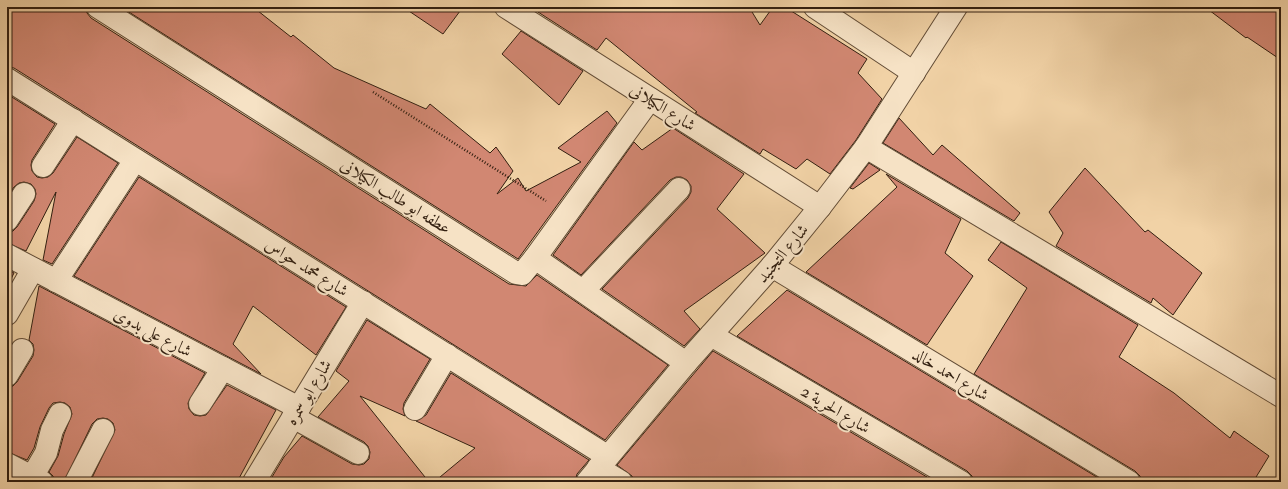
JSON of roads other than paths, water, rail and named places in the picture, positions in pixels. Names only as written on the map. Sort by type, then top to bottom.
[{"type":"street","name":"عطفه ابو طالب الكيلانى","points":[[98,7],[516,272],[522,274],[524,273],[535,258]]},
{"type":"street","name":"شارع الكيلانى","points":[[506,7],[820,207]]},
{"type":"street","points":[[815,7],[914,73]]},
{"type":"street","name":"شارع التجنيد","points":[[598,469],[686,363],[772,266],[820,207],[866,147],[956,7]]},
{"type":"street","name":"شارع محمد حواس","points":[[7,79],[447,355],[598,469],[621,482]]},
{"type":"street","points":[[650,99],[535,258],[686,363]]},
{"type":"street","points":[[43,166],[73,120]]},
{"type":"street","points":[[866,147],[1281,396]]},
{"type":"street","points":[[56,281],[135,160]]},
{"type":"street","points":[[583,292],[679,189]]},
{"type":"street","points":[[7,220],[24,194]]},
{"type":"street","name":"شارع على بدوى","points":[[7,255],[223,368],[358,453]]},
{"type":"street","name":"شارع احمد خالد","points":[[772,266],[1129,482]]},
{"type":"street","points":[[7,314],[33,269]]},
{"type":"street","name":"شارع ابو سمره","points":[[254,482],[363,302]]},
{"type":"street","name":"شارع الحرية 2","points":[[711,335],[961,482]]},
{"type":"street","points":[[7,376],[22,350]]},
{"type":"street","points":[[415,409],[447,355]]},
{"type":"street","points":[[200,404],[223,368]]},
{"type":"street","points":[[23,475],[46,453],[52,430],[60,414]]},
{"type":"street","points":[[76,482],[103,430]]}]
